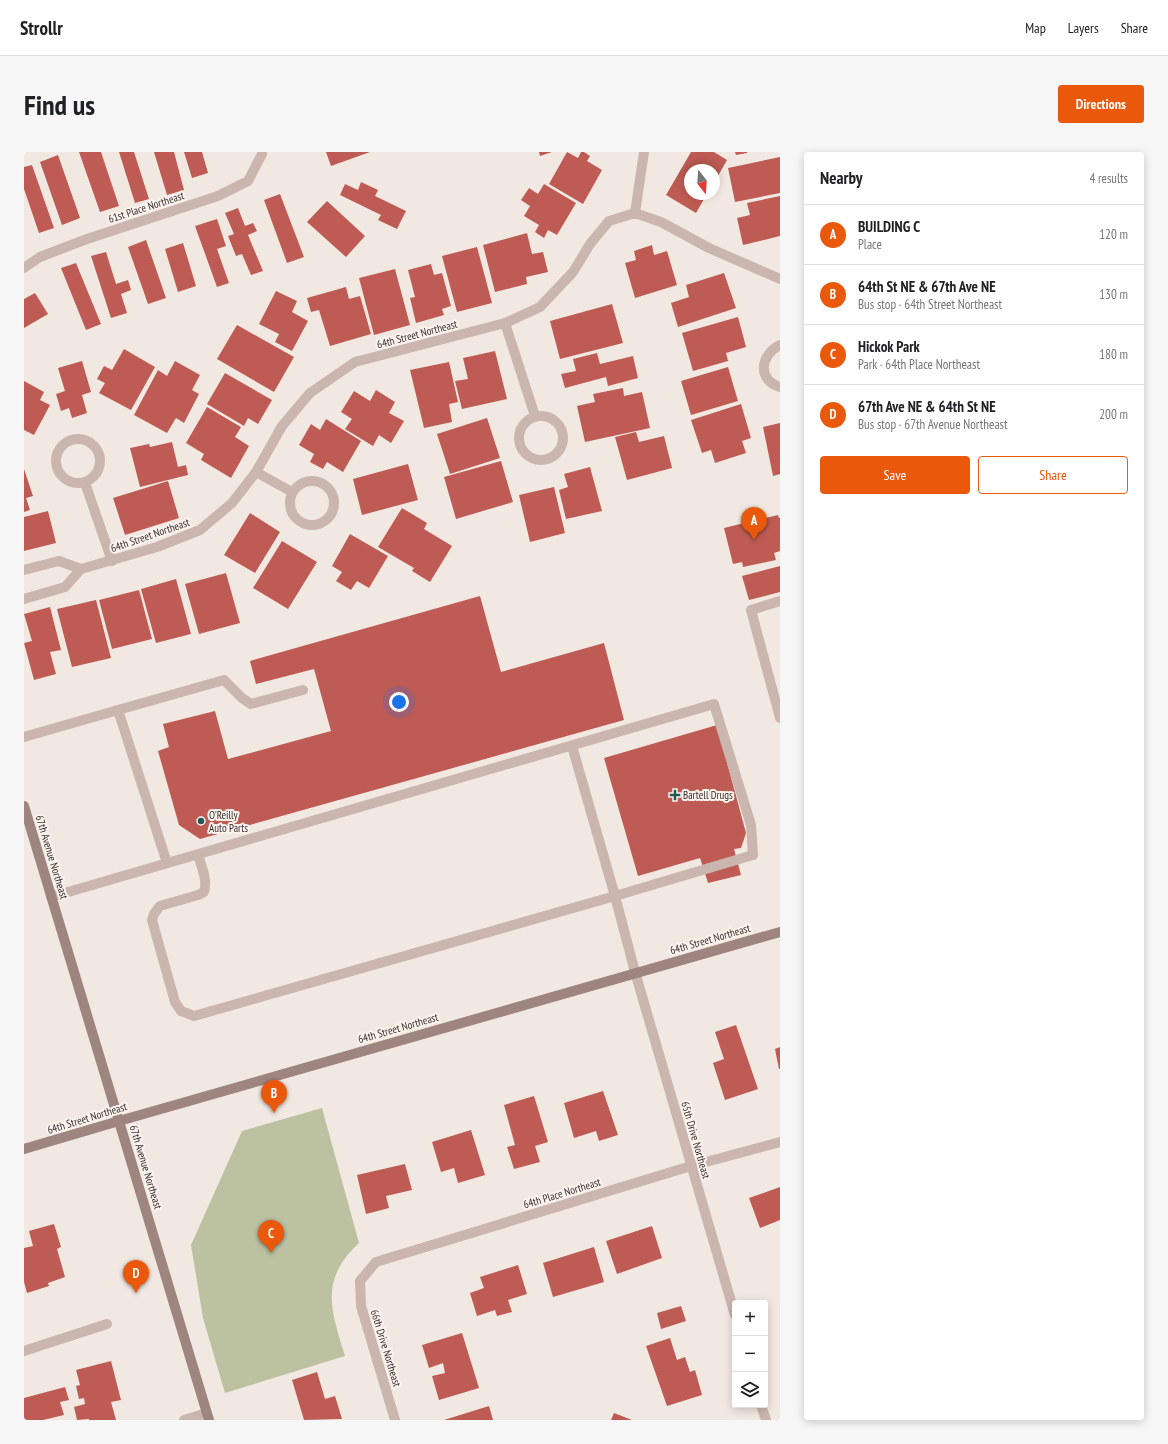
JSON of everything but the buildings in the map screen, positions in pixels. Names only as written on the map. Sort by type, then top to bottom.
[{"type":"main road","name":"67th Avenue Northeast","points":[[24,806],[208,1416]]},
{"type":"main road","name":"64th Street Northeast","points":[[24,1150],[119,1121],[635,972],[780,932]]},
{"type":"street","points":[[644,152],[635,213],[661,222],[709,248],[780,279]]},
{"type":"street","name":"61st Place Northeast","points":[[24,268],[40,257],[87,239],[218,196],[248,181],[262,154]]},
{"type":"street","name":"64th Street Northeast","points":[[81,569],[157,547],[200,530],[232,503],[256,472],[282,426],[310,393],[355,362],[505,323],[540,307],[572,272],[590,244],[609,221],[635,213]]},
{"type":"street","points":[[505,323],[535,416]]},
{"type":"street","points":[[780,345],[772,349],[766,356],[764,364],[765,373],[769,381],[780,387]]},
{"type":"street","points":[[543,415],[552,418],[558,423],[563,431],[564,440],[561,448],[556,455],[548,459],[539,460],[531,458],[524,452],[520,444],[519,436],[521,427],[527,420],[535,416],[543,415]]},
{"type":"street","points":[[80,439],[88,441],[95,447],[99,455],[100,463],[98,472],[85,483],[76,484],[67,481],[60,476],[56,468],[55,459],[58,451],[63,444],[71,440],[80,439]]},
{"type":"street","points":[[256,472],[292,492]]},
{"type":"street","points":[[314,480],[323,483],[330,488],[334,496],[335,504],[332,513],[327,520],[320,524],[310,525],[302,523],[295,517],[291,509],[290,501],[292,492],[298,485],[306,481],[314,480]]},
{"type":"street","points":[[85,483],[112,561]]},
{"type":"street","points":[[24,570],[59,561],[81,569],[65,587],[24,599]]},
{"type":"street","points":[[780,601],[751,610],[780,718]]},
{"type":"street","points":[[24,737],[224,680],[250,704],[303,690]]},
{"type":"street","points":[[52,897],[167,863],[198,854],[572,746],[714,704],[751,825],[753,855],[615,896],[194,1016],[181,1011],[175,1002],[152,920],[154,914],[160,906],[204,892],[206,880],[198,854]]},
{"type":"street","points":[[118,710],[167,863]]},
{"type":"street","name":"65th Drive Northeast","points":[[572,746],[635,972],[732,1305]]},
{"type":"street","name":"64th Place Northeast","points":[[360,1282],[376,1262],[691,1166],[780,1142]]},
{"type":"street","name":"66th Drive Northeast","points":[[360,1282],[361,1306],[395,1420]]},
{"type":"street","points":[[24,1351],[107,1324]]},
{"type":"street","points":[[762,1408],[766,1420]]},
{"type":"street","points":[[184,1420],[208,1416]]},
{"type":"green space","points":[[322,1108],[359,1243],[346,1257],[338,1270],[333,1283],[333,1310],[345,1356],[225,1393],[203,1318],[191,1245],[242,1131]]},
{"type":"place","name":"BUILDING C","points":[[754,540]]},
{"type":"place","name":"Bartell Drugs","points":[[675,795]]},
{"type":"place","name":"O'Reilly Auto Parts","points":[[201,821]]},
{"type":"place","name":"64th St NE & 67th Ave NE","points":[[274,1113]]},
{"type":"place","name":"Hickok Park","points":[[271,1253]]},
{"type":"place","name":"67th Ave NE & 64th St NE","points":[[136,1293]]}]
